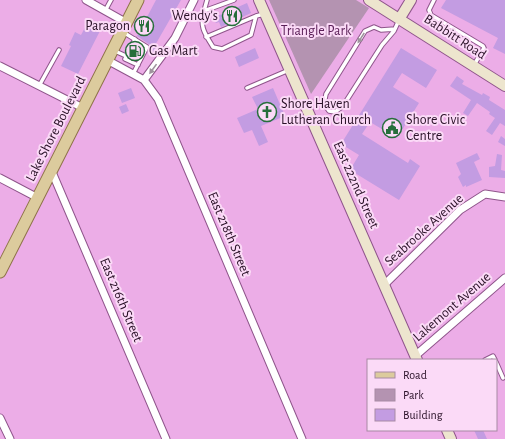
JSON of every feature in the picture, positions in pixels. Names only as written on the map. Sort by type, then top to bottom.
[{"type":"main road","name":"Lake Shore Boulevard","points":[[0,272],[138,0]]},
{"type":"street","points":[[144,80],[175,38],[194,0]]},
{"type":"street","name":"East 222nd Street","points":[[260,0],[260,15],[290,70],[416,358]]},
{"type":"street","points":[[400,18],[411,0]]},
{"type":"street","points":[[88,1],[105,11],[124,27]]},
{"type":"street","name":"Babbitt Road","points":[[371,1],[474,66],[504,82]]},
{"type":"street","name":"East 218th Street","points":[[107,60],[144,80],[158,99],[302,439]]},
{"type":"street","points":[[0,66],[83,108]]},
{"type":"street","name":"East 216th Street","points":[[52,172],[166,439]]},
{"type":"street","points":[[0,178],[38,198]]},
{"type":"street","name":"Seabrooke Avenue","points":[[384,285],[460,210],[485,194],[505,198]]},
{"type":"street","name":"Lakemont Avenue","points":[[416,358],[505,278]]},
{"type":"street","points":[[0,418],[10,439]]},
{"type":"lane","points":[[105,11],[111,0]]},
{"type":"lane","points":[[207,0],[201,23],[206,37],[213,47],[222,49],[250,35],[260,15]]},
{"type":"lane","points":[[204,11],[234,0]]},
{"type":"lane","points":[[434,0],[429,10],[431,16],[483,46],[484,48],[474,66]]},
{"type":"lane","points":[[206,37],[260,15]]},
{"type":"lane","points":[[395,29],[381,30],[374,27],[365,31],[326,94],[324,104],[329,111],[335,112],[343,106],[382,45],[395,29],[400,18]]},
{"type":"lane","points":[[124,27],[135,39],[147,47],[133,74]]},
{"type":"lane","points":[[126,56],[135,39]]},
{"type":"lane","points":[[39,86],[59,50]]},
{"type":"lane","points":[[113,50],[126,56],[125,58],[138,65]]},
{"type":"lane","points":[[247,88],[290,70]]},
{"type":"lane","points":[[497,365],[503,378]]},
{"type":"green space","name":"Triangle Park","points":[[269,0],[356,0],[369,8],[311,94]]},
{"type":"building","points":[[156,0],[181,0],[154,47],[159,50],[154,57],[147,53],[150,45],[137,36]]},
{"type":"building","points":[[446,0],[505,0],[505,54],[493,48],[498,38],[441,8]]},
{"type":"building","name":"Wendy's","points":[[247,3],[251,13],[221,27],[219,22],[216,23],[213,18]]},
{"type":"building","points":[[89,20],[102,27],[78,74],[61,66],[71,46],[69,45],[75,32],[81,35]]},
{"type":"building","points":[[136,44],[143,48],[136,61],[129,57]]},
{"type":"building","points":[[255,48],[259,58],[239,67],[235,57]]},
{"type":"building","name":"Shore Civic Centre","points":[[401,48],[437,70],[426,88],[402,73],[393,87],[419,103],[397,138],[370,122],[362,134],[408,163],[410,159],[420,166],[399,200],[350,170],[359,155],[341,144]]},
{"type":"building","points":[[457,76],[464,81],[462,84],[482,95],[483,93],[490,97],[489,100],[505,110],[505,126],[500,123],[492,135],[486,131],[495,118],[489,114],[490,112],[477,103],[468,116],[463,113],[471,100],[450,86]]},
{"type":"building","points":[[131,88],[135,98],[122,103],[118,93]]},
{"type":"building","name":"Shore Haven Lutheran Church","points":[[273,88],[285,116],[261,126],[268,142],[259,146],[252,130],[244,133],[237,118],[258,109],[252,97]]},
{"type":"building","points":[[126,104],[129,111],[122,114],[119,107]]},
{"type":"building","points":[[501,136],[505,139],[505,146],[498,142]]},
{"type":"building","points":[[477,153],[480,159],[474,162],[482,180],[463,187],[458,177],[461,174],[456,163]]},
{"type":"building","points":[[497,154],[502,155],[501,170],[505,171],[505,178],[489,177],[489,167],[495,166]]},
{"type":"building","points":[[474,431],[483,431],[487,439],[478,439]]},
{"type":"place","name":"Wendy's","points":[[232,16]]},
{"type":"place","name":"Paragon","points":[[144,26]]},
{"type":"place","name":"Gas Mart","points":[[135,51]]},
{"type":"place","name":"Shore Haven Lutheran Church","points":[[267,112]]},
{"type":"place","name":"Shore Civic Centre","points":[[392,128]]}]
